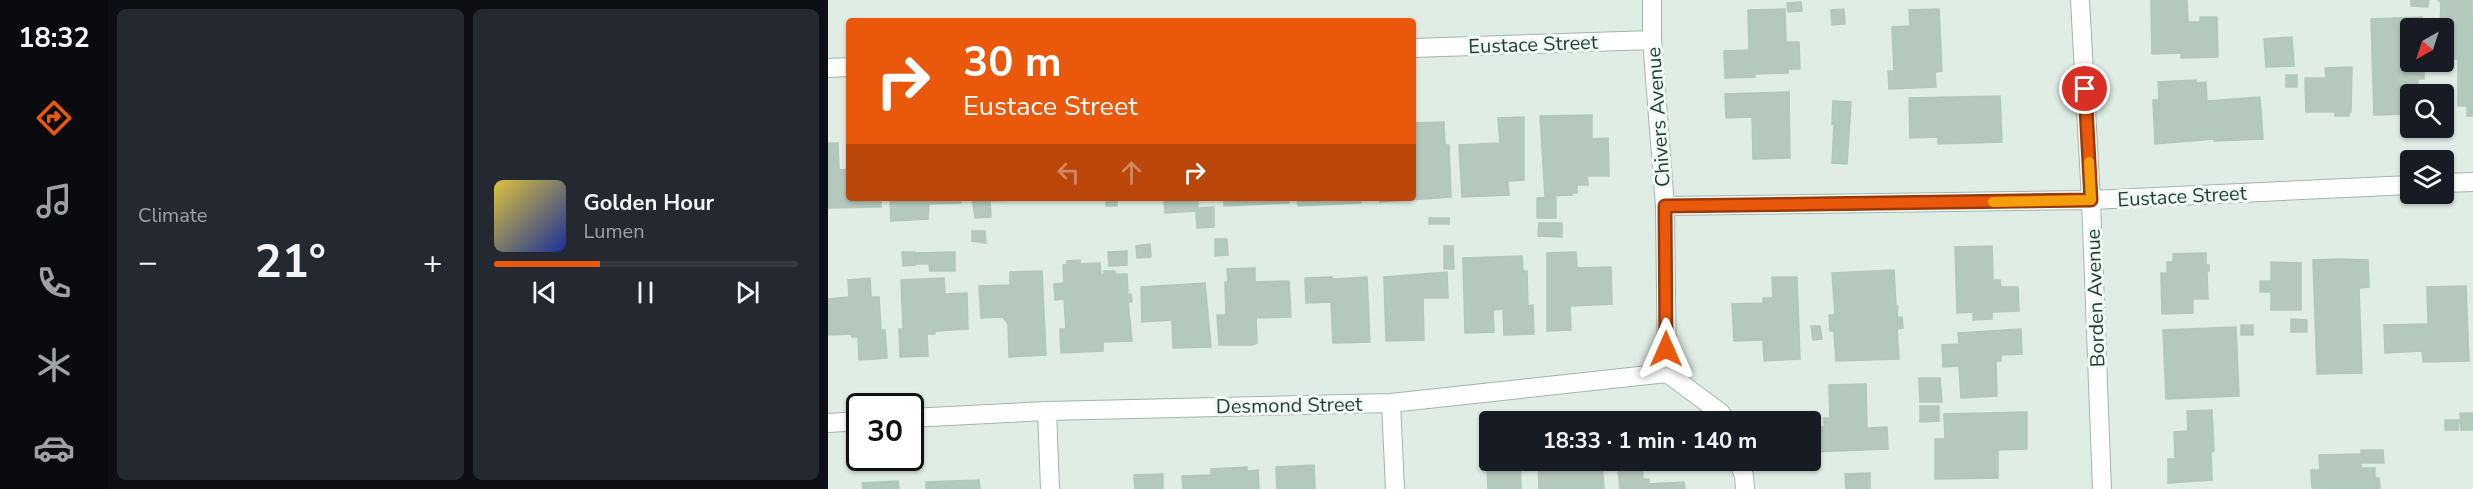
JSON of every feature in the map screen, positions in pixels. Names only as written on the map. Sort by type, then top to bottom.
[{"type":"street","name":"Chivers Avenue","points":[[1652,0],[1652,40],[1665,206],[1667,373]]},
{"type":"street","name":"Borden Avenue","points":[[2080,0],[2091,200],[2102,489]]},
{"type":"street","name":"Eustace Street","points":[[1416,48],[1652,40]]},
{"type":"street","points":[[828,68],[846,67]]},
{"type":"street","points":[[2454,183],[2473,182]]},
{"type":"street","name":"Eustace Street","points":[[1665,206],[2091,200],[2400,185]]},
{"type":"street","points":[[1667,373],[1718,411]]},
{"type":"street","name":"Desmond Street","points":[[924,417],[1047,411],[1391,403],[1667,373]]},
{"type":"street","points":[[1391,403],[1395,489]]},
{"type":"street","points":[[1047,411],[1050,489]]},
{"type":"street","points":[[828,423],[846,422]]},
{"type":"street","points":[[1742,471],[1745,489]]},
{"type":"building","points":[[2151,0],[2187,0],[2188,22],[2200,22],[2200,17],[2217,17],[2218,57],[2181,58],[2181,53],[2152,54]]},
{"type":"building","points":[[2411,0],[2429,0],[2428,7],[2411,6]]},
{"type":"building","points":[[2438,0],[2472,0],[2473,116],[2467,116],[2467,106],[2458,106],[2458,59],[2454,59],[2454,18],[2440,18],[2441,3]]},
{"type":"building","points":[[1801,2],[1802,11],[1788,12],[1787,3]]},
{"type":"building","points":[[1785,9],[1786,42],[1799,42],[1800,69],[1788,69],[1788,73],[1755,74],[1755,77],[1725,78],[1724,51],[1749,50],[1748,10]]},
{"type":"building","points":[[1844,9],[1845,24],[1832,25],[1831,10]]},
{"type":"building","points":[[1939,9],[1942,71],[1935,72],[1936,87],[1889,89],[1888,71],[1894,71],[1892,27],[1910,26],[1909,10]]},
{"type":"building","points":[[2422,17],[2400,18],[2400,72],[2424,72],[2424,79],[2418,79],[2418,84],[2400,84],[2400,114],[2374,115],[2371,19]]},
{"type":"building","points":[[2292,37],[2294,66],[2266,67],[2264,39]]},
{"type":"building","points":[[2352,67],[2349,116],[2335,116],[2335,112],[2306,112],[2305,78],[2326,78],[2325,68]]},
{"type":"building","points":[[2286,75],[2297,75],[2297,87],[2286,87]]},
{"type":"building","points":[[2196,80],[2196,83],[2206,82],[2207,101],[2260,97],[2263,139],[2214,141],[2214,139],[2155,144],[2153,100],[2159,100],[2158,82]]},
{"type":"building","points":[[1789,92],[1790,158],[1753,159],[1752,117],[1726,118],[1725,94]]},
{"type":"building","points":[[2000,96],[2002,142],[1938,144],[1938,137],[1910,138],[1909,98]]},
{"type":"building","points":[[1833,101],[1851,102],[1847,164],[1832,163]]},
{"type":"building","points":[[1592,115],[1592,139],[1608,138],[1609,176],[1587,176],[1588,185],[1577,185],[1577,193],[1572,193],[1572,195],[1545,196],[1540,116]]},
{"type":"building","points":[[1524,117],[1524,180],[1508,181],[1509,195],[1462,197],[1459,145],[1500,143],[1498,118]]},
{"type":"building","points":[[1444,122],[1445,145],[1449,145],[1451,197],[1416,199],[1416,123]]},
{"type":"building","points":[[828,143],[838,143],[839,170],[846,169],[846,201],[881,201],[881,207],[828,208]]},
{"type":"building","points":[[1556,197],[1556,218],[1537,218],[1537,198]]},
{"type":"building","points":[[890,201],[961,201],[961,203],[929,204],[928,219],[891,221]]},
{"type":"building","points":[[972,201],[990,201],[991,217],[975,218]]},
{"type":"building","points":[[1106,201],[1117,201],[1117,206],[1106,206]]},
{"type":"building","points":[[1164,201],[1198,201],[1198,208],[1214,207],[1214,227],[1197,228],[1196,211],[1165,213]]},
{"type":"building","points":[[1224,201],[1289,201],[1289,203],[1224,206]]},
{"type":"building","points":[[1297,201],[1361,201],[1361,203],[1298,206]]},
{"type":"building","points":[[1429,218],[1449,218],[1449,224],[1429,224]]},
{"type":"building","points":[[1539,223],[1562,223],[1562,237],[1538,236]]},
{"type":"building","points":[[972,231],[985,231],[986,243],[972,241]]},
{"type":"building","points":[[1215,239],[1227,239],[1228,255],[1215,256]]},
{"type":"building","points":[[1150,244],[1151,257],[1137,258],[1136,246]]},
{"type":"building","points":[[1444,246],[1453,246],[1454,269],[1444,269]]},
{"type":"building","points":[[1992,246],[1993,280],[2000,280],[2001,287],[2018,287],[2019,311],[1992,312],[1992,319],[1973,320],[1973,312],[1957,313],[1955,247]]},
{"type":"building","points":[[1127,251],[1127,265],[1109,266],[1108,252]]},
{"type":"building","points":[[902,252],[915,252],[915,265],[903,266]]},
{"type":"building","points":[[955,252],[955,271],[930,271],[929,264],[916,264],[916,253]]},
{"type":"building","points":[[1576,252],[1577,268],[1611,267],[1612,304],[1570,306],[1571,330],[1547,331],[1547,253]]},
{"type":"building","points":[[2206,253],[2206,265],[2209,265],[2209,271],[2207,271],[2208,299],[2193,299],[2193,313],[2162,314],[2161,273],[2167,273],[2167,262],[2173,262],[2173,254]]},
{"type":"building","points":[[1522,256],[1523,271],[1527,271],[1528,306],[1533,305],[1534,334],[1504,335],[1503,309],[1493,310],[1494,332],[1465,333],[1463,258]]},
{"type":"building","points":[[1080,260],[1080,264],[1100,263],[1101,275],[1104,275],[1104,271],[1127,274],[1128,295],[1131,294],[1132,302],[1128,302],[1132,341],[1103,342],[1103,351],[1061,353],[1060,329],[1066,329],[1064,299],[1055,300],[1054,284],[1064,283],[1063,265],[1067,265],[1067,261]]},
{"type":"building","points":[[2313,260],[2368,260],[2369,287],[2359,288],[2362,373],[2317,374]]},
{"type":"building","points":[[2271,262],[2301,263],[2301,310],[2271,310],[2271,292],[2260,292],[2260,281],[2271,281]]},
{"type":"building","points":[[1255,268],[1255,282],[1289,281],[1291,317],[1256,318],[1257,343],[1252,345],[1219,345],[1217,315],[1226,315],[1227,269]]},
{"type":"building","points":[[1894,270],[1897,317],[1902,317],[1903,328],[1897,329],[1899,359],[1836,361],[1834,331],[1830,331],[1829,315],[1835,315],[1832,273]]},
{"type":"building","points":[[1042,271],[1046,355],[1009,357],[1008,324],[1003,317],[981,318],[979,286],[1010,285],[1010,272]]},
{"type":"building","points":[[1447,272],[1448,298],[1423,298],[1424,340],[1386,341],[1384,277]]},
{"type":"building","points":[[1332,277],[1332,279],[1367,277],[1370,342],[1333,343],[1331,302],[1306,303],[1305,278]]},
{"type":"building","points":[[1772,277],[1797,277],[1800,359],[1764,361],[1763,340],[1734,341],[1732,304],[1763,303],[1763,298],[1773,298]]},
{"type":"building","points":[[870,278],[871,297],[879,297],[881,330],[885,330],[887,358],[859,360],[858,337],[852,337],[851,334],[828,335],[828,299],[849,297],[848,280]]},
{"type":"building","points":[[944,278],[945,294],[967,293],[968,329],[935,331],[935,334],[927,334],[928,356],[900,357],[899,329],[903,329],[901,280]]},
{"type":"building","points":[[1205,283],[1211,347],[1173,348],[1172,320],[1142,322],[1141,287]]},
{"type":"building","points":[[2466,286],[2469,361],[2423,362],[2422,351],[2385,353],[2384,325],[2428,324],[2427,287]]},
{"type":"building","points":[[2291,319],[2307,320],[2307,332],[2291,332]]},
{"type":"building","points":[[2241,325],[2253,325],[2253,335],[2241,335]]},
{"type":"building","points":[[1811,326],[1820,326],[1822,339],[1813,340]]},
{"type":"building","points":[[2236,327],[2239,396],[2166,399],[2163,330]]},
{"type":"building","points":[[2021,329],[2022,354],[2001,355],[2001,361],[1996,361],[1997,396],[1961,398],[1959,366],[1943,367],[1942,345],[1959,344],[1958,333]]},
{"type":"building","points":[[1919,378],[1940,378],[1942,402],[1920,402]]},
{"type":"building","points":[[1866,384],[1867,428],[1887,427],[1888,449],[1821,452],[1821,427],[1824,427],[1824,418],[1830,418],[1829,385]]},
{"type":"building","points":[[1920,406],[1939,406],[1939,421],[1920,422]]},
{"type":"building","points":[[2212,410],[2214,451],[2211,452],[2212,480],[2168,483],[2168,459],[2175,459],[2174,432],[2188,431],[2187,411]]},
{"type":"building","points":[[2027,412],[2027,449],[1998,450],[1998,478],[1935,479],[1935,439],[1945,439],[1944,414]]},
{"type":"building","points":[[2460,413],[2473,413],[2473,430],[2461,430]]},
{"type":"building","points":[[2445,420],[2459,420],[2458,430],[2445,430]]},
{"type":"building","points":[[2361,450],[2383,450],[2384,463],[2361,463],[2361,468],[2375,468],[2375,478],[2379,478],[2380,489],[2312,488],[2311,470],[2320,470],[2319,455],[2361,454]]},
{"type":"building","points":[[1314,465],[1315,489],[1277,489],[1276,467]]},
{"type":"building","points":[[1247,467],[1247,471],[1258,470],[1259,489],[1183,489],[1182,476],[1211,475],[1211,469]]},
{"type":"building","points":[[1487,471],[1520,471],[1521,489],[1488,489]]},
{"type":"building","points":[[1538,471],[1603,471],[1604,489],[1539,489]]},
{"type":"building","points":[[1618,471],[1643,471],[1643,479],[1649,479],[1649,484],[1684,482],[1685,489],[1620,489]]},
{"type":"building","points":[[1870,473],[1870,489],[1846,489],[1845,474]]},
{"type":"building","points":[[1163,474],[1163,489],[1135,489],[1134,475]]},
{"type":"building","points":[[979,480],[980,489],[926,489],[926,482]]},
{"type":"building","points":[[898,481],[899,489],[863,489],[862,483]]},
{"type":"slow traffic","points":[[1993,202],[2091,200],[2089,162]]},
{"type":"route","points":[[1666,349],[1665,206],[2091,200],[2085,89]]}]
